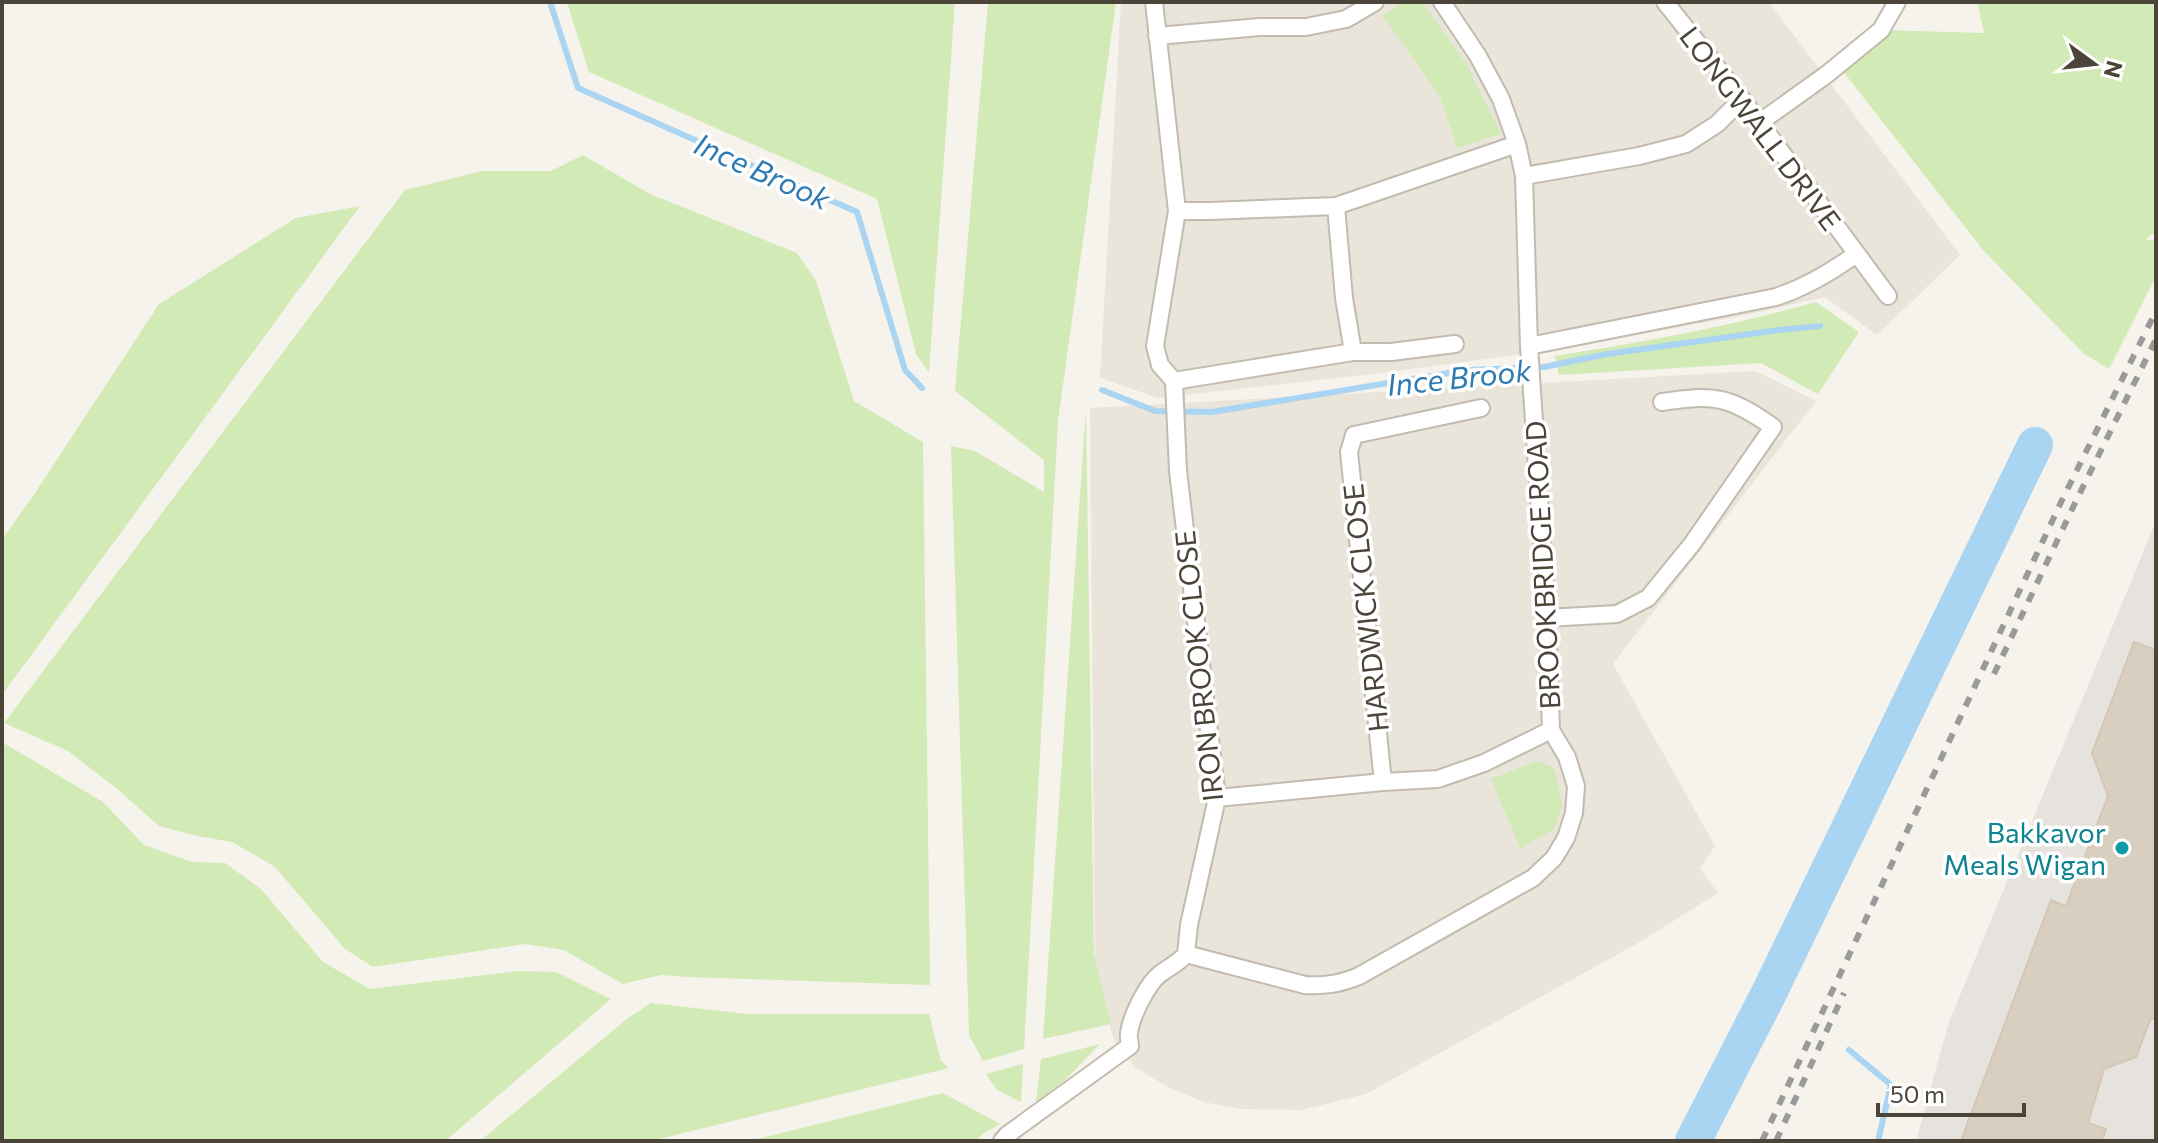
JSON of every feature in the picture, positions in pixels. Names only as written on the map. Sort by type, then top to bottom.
[{"type":"street","points":[[1154,2],[1177,211],[1155,346],[1160,365],[1175,385],[1353,352],[1391,352],[1455,344]]},
{"type":"street","points":[[1157,36],[1260,27],[1306,27],[1346,19],[1375,2]]},
{"type":"street","name":"BROOKBRIDGE ROAD","points":[[1186,954],[1305,985],[1342,983],[1533,878],[1554,858],[1566,838],[1574,813],[1576,786],[1567,757],[1551,730],[1532,394],[1524,176],[1517,144],[1501,99],[1478,56],[1442,2]]},
{"type":"street","name":"LONGWALL DRIVE","points":[[1665,2],[1742,99],[1888,296]]},
{"type":"street","points":[[1759,123],[1826,75],[1881,30],[1897,2]]},
{"type":"street","points":[[1524,176],[1639,156],[1686,144],[1717,124],[1742,99]]},
{"type":"street","points":[[1177,211],[1336,206],[1517,144]]},
{"type":"street","points":[[1336,206],[1344,298],[1353,352]]},
{"type":"street","name":"LONGWALL DRIVE","points":[[1530,351],[1776,297],[1831,273],[1856,254]]},
{"type":"street","name":"IRON BROOK CLOSE","points":[[1175,385],[1178,471],[1217,798],[1189,925],[1186,954]]},
{"type":"street","points":[[1547,618],[1617,614],[1648,598],[1692,544],[1773,427],[1726,400],[1699,396],[1662,402]]},
{"type":"street","name":"HARDWICK CLOSE","points":[[1383,782],[1349,452],[1354,435],[1481,408]]},
{"type":"street","points":[[1217,798],[1438,779],[1484,763],[1551,730]]},
{"type":"street","points":[[1002,1141],[1130,1046],[1129,1033],[1152,982],[1186,954]]},
{"type":"shaded area","points":[[1121,2],[1769,2],[1960,255],[1877,335],[1825,297],[1566,348],[1158,398],[1100,378]]},
{"type":"shaded area","points":[[1756,371],[1816,401],[1613,664],[1715,846],[1700,869],[1718,893],[1640,942],[1366,1094],[1302,1110],[1241,1109],[1204,1102],[1169,1088],[1135,1067],[1114,1041],[1095,974],[1090,408]]},
{"type":"shaded area","points":[[2156,521],[2156,1141],[1916,1141],[1949,1022]]},
{"type":"green space","points":[[567,2],[955,2],[929,372],[916,354],[877,199],[589,72]]},
{"type":"green space","points":[[988,2],[1116,2],[1058,421],[1024,1049],[983,1061],[969,1035],[951,446],[975,451],[1044,492],[1044,460],[955,391]]},
{"type":"green space","points":[[1402,2],[1422,2],[1466,63],[1501,134],[1457,148],[1439,95],[1383,16]]},
{"type":"green space","points":[[1977,2],[2156,2],[2156,235],[2151,234],[2146,240],[2156,240],[2156,276],[2109,369],[2083,353],[1983,250],[1838,65],[1881,30],[1984,33]]},
{"type":"green space","points":[[583,155],[650,194],[797,253],[816,281],[854,401],[923,442],[930,985],[661,975],[623,984],[564,950],[525,944],[373,967],[345,949],[275,867],[232,842],[159,826],[68,751],[4,723],[405,190],[482,171],[551,171]]},
{"type":"green space","points":[[360,206],[2,695],[2,539],[159,304],[296,218]]},
{"type":"green space","points":[[1816,302],[1859,332],[1818,394],[1761,363],[1559,375],[1555,356],[1686,333]]},
{"type":"green space","points":[[1086,408],[1094,955],[1111,1024],[1043,1039]]},
{"type":"green space","points":[[2,742],[103,802],[144,845],[192,862],[225,863],[260,888],[323,962],[370,989],[519,971],[556,972],[611,999],[445,1141],[2,1141]]},
{"type":"green space","points":[[1537,761],[1552,767],[1557,777],[1562,808],[1553,830],[1520,848],[1491,779]]},
{"type":"green space","points":[[651,1003],[747,1014],[929,1014],[941,1061],[949,1068],[651,1141],[480,1141],[628,1018]]},
{"type":"green space","points":[[1100,1044],[1063,1082],[1036,1102],[1041,1059]]},
{"type":"green space","points":[[1023,1064],[1021,1102],[997,1090],[986,1074]]},
{"type":"green space","points":[[943,1093],[1000,1124],[981,1135],[977,1141],[749,1141]]},
{"type":"building","name":"Bakkavor Meals Wigan","points":[[2134,642],[2156,650],[2156,1020],[2151,1018],[2136,1057],[2104,1069],[2088,1123],[2106,1129],[2102,1141],[1961,1141],[2051,900],[2066,906],[2108,796],[2092,753]]},
{"type":"waterway","name":"Ince Brook","points":[[550,2],[578,88],[857,212],[905,370],[922,388]]},
{"type":"waterway","name":"Ince Brook","points":[[1102,390],[1155,411],[1212,412],[1467,370],[1544,367],[1607,354],[1820,326]]},
{"type":"waterway","points":[[1693,1141],[1769,993],[2035,445]]},
{"type":"waterway","name":"Ince Brook","points":[[1849,1050],[1891,1085],[1878,1141]]},
{"type":"railway","points":[[1762,1141],[2063,498],[2156,311]]},
{"type":"railway","points":[[1994,674],[2156,339]]},
{"type":"railway","points":[[1776,1141],[1844,993]]},
{"type":"place","name":"Bakkavor Meals Wigan","points":[[2122,848]]}]
